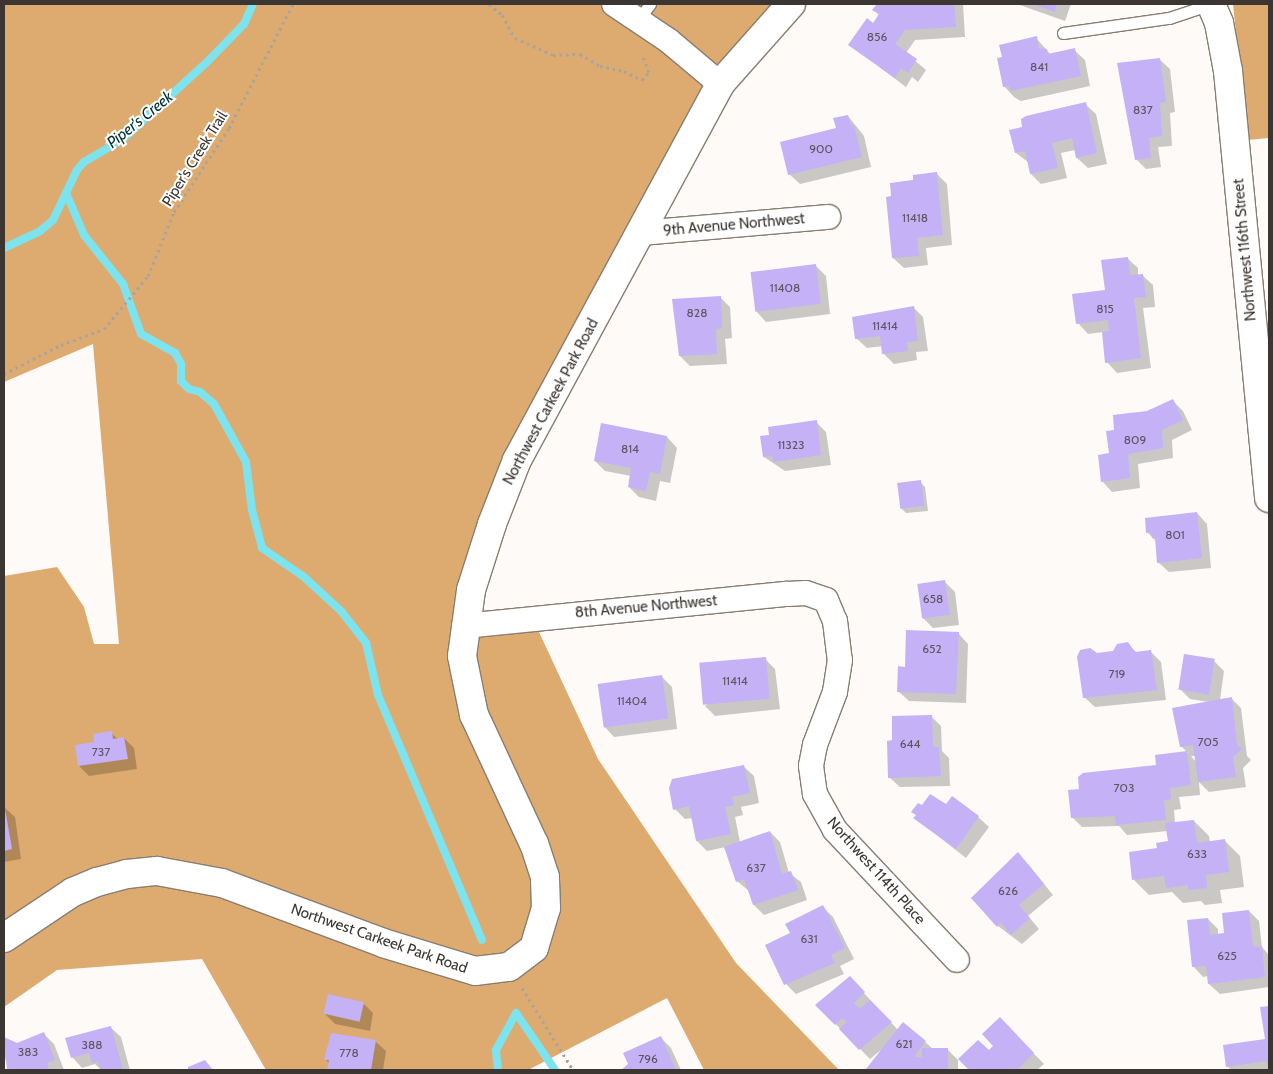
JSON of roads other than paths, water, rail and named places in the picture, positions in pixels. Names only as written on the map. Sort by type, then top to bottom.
[{"type":"street","points":[[614,4],[644,12],[720,84],[791,4]]},
{"type":"street","name":"Northwest 116th Street","points":[[1211,4],[1221,31],[1228,71],[1269,498]]},
{"type":"street","name":"Northwest Carkeek Park Road","points":[[4,938],[73,892],[97,882],[127,874],[157,871],[222,883],[450,966],[475,971],[509,967],[534,948],[544,921],[547,894],[534,844],[474,715],[462,656],[464,626],[483,549],[517,460],[720,84]]},
{"type":"street","name":"9th Avenue Northwest","points":[[641,233],[828,217]]},
{"type":"street","name":"8th Avenue Northwest","points":[[464,626],[787,594],[806,593],[826,600]]},
{"type":"street","name":"Northwest 114th Place","points":[[826,600],[835,621],[840,660],[835,692],[815,745],[811,766],[815,794],[835,830],[956,960]]},
{"type":"lane","points":[[1063,33],[1169,18],[1211,4]]},
{"type":"waterway","name":"Piper's Creek","points":[[4,248],[40,231],[53,220],[77,170],[84,162],[123,139],[208,61],[244,24],[253,4]]},
{"type":"waterway","points":[[66,193],[84,235],[123,284],[141,334],[175,353],[181,364],[181,381],[189,389],[200,392],[214,404],[246,462],[252,510],[262,548],[304,577],[341,611],[366,643],[378,695],[482,940]]},
{"type":"waterway","points":[[498,1070],[496,1050],[516,1013],[555,1070]]}]
